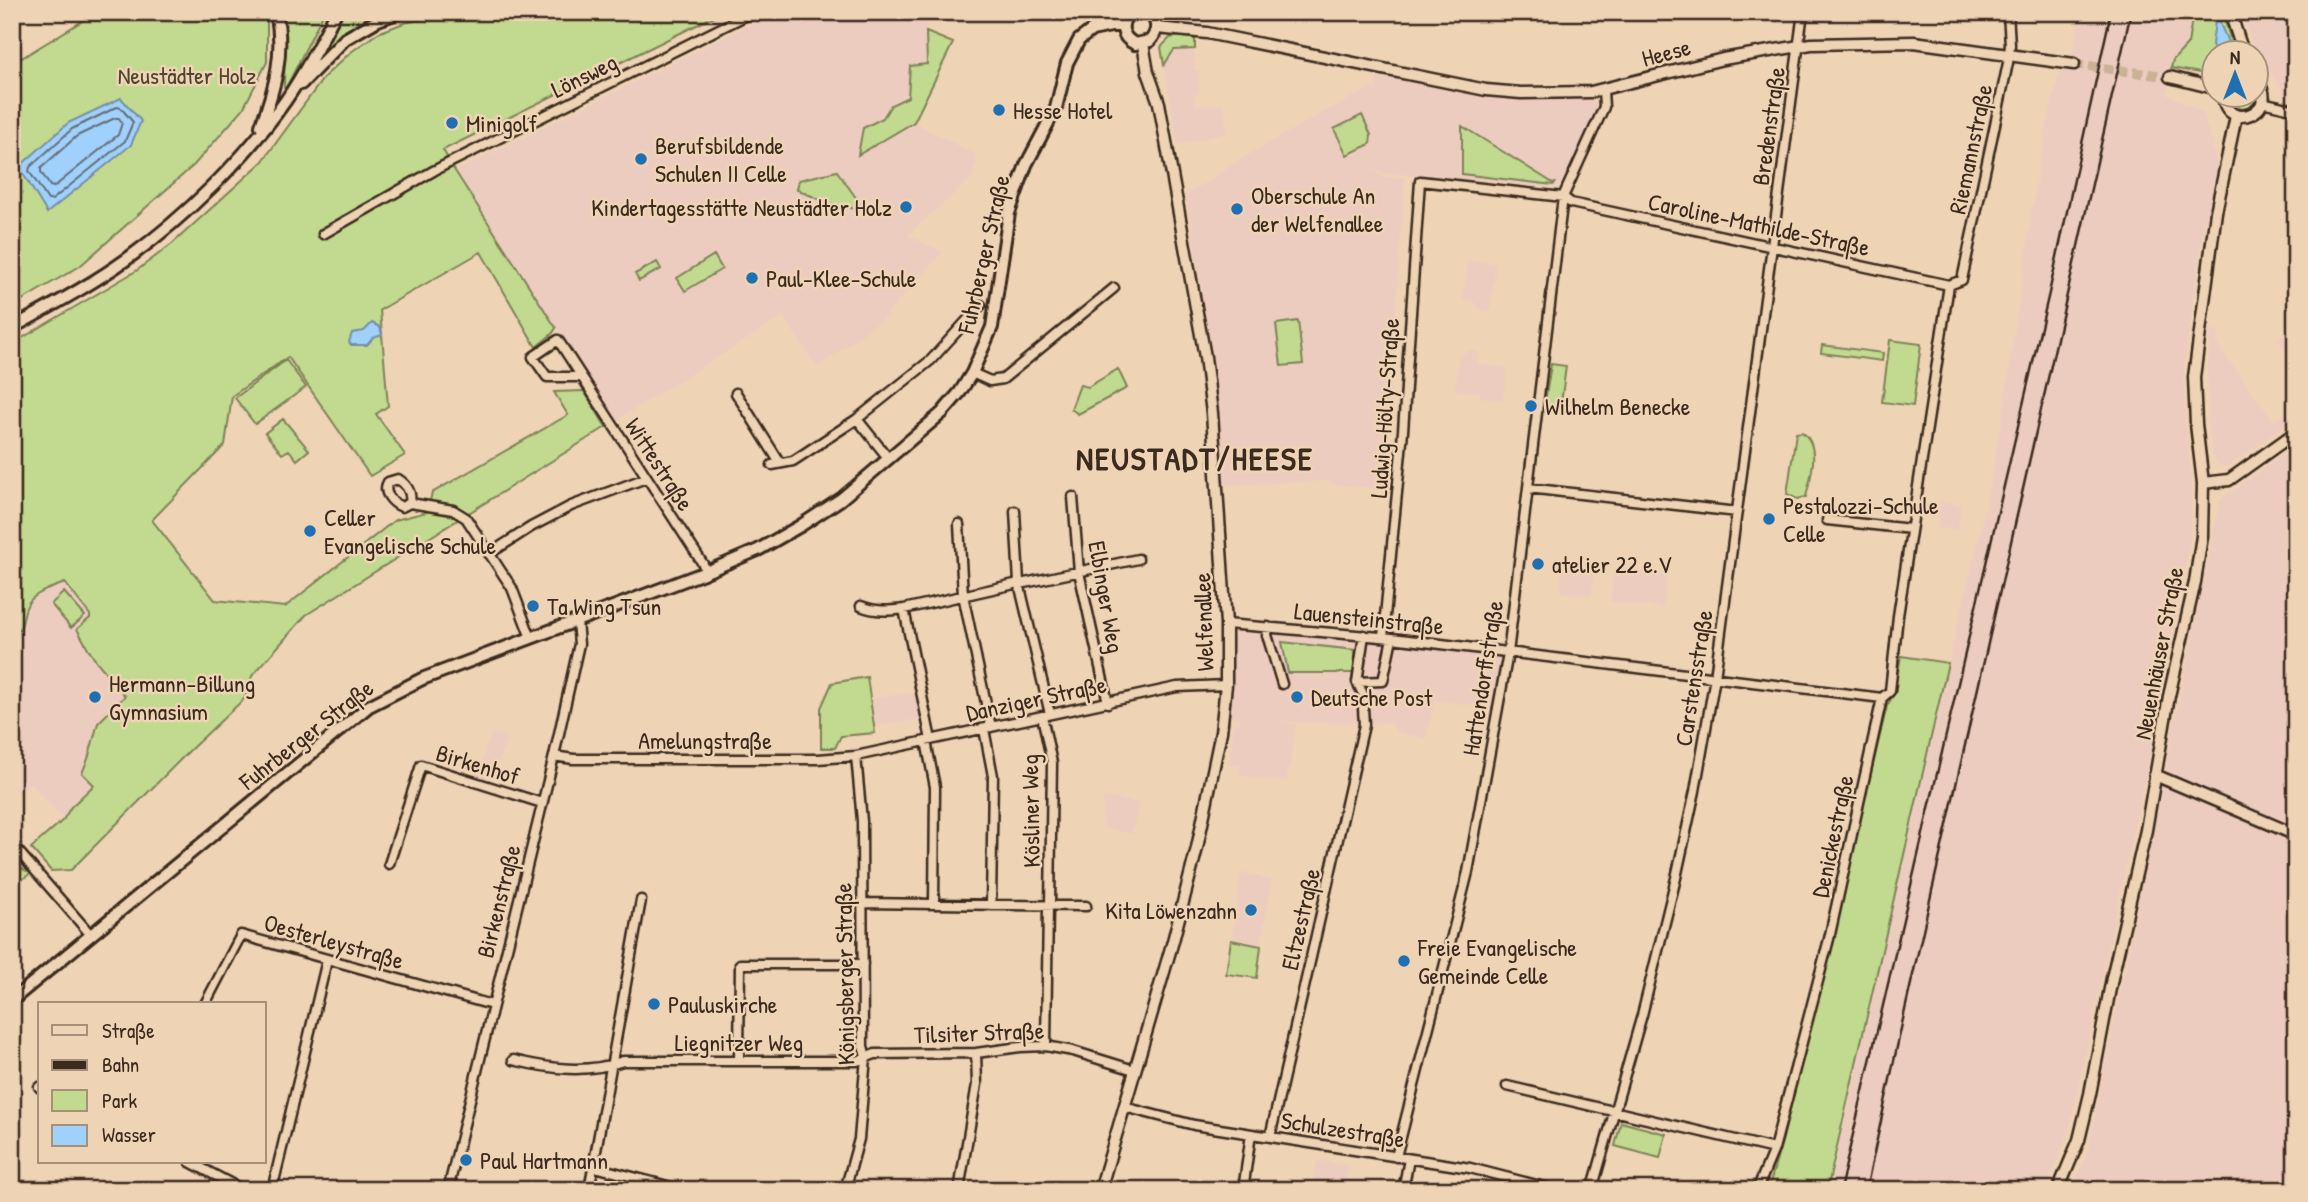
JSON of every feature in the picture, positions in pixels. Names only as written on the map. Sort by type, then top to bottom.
[{"type":"main road","points":[[258,135],[275,90],[280,43],[276,12]]},
{"type":"main road","points":[[285,101],[314,56],[336,12]]},
{"type":"main road","points":[[12,328],[127,259],[177,219],[225,173],[285,101],[345,39],[378,20],[400,12]]},
{"type":"main road","points":[[1131,12],[1122,26],[1123,33],[1135,44],[1143,44],[1154,37],[1157,28],[1154,17],[1148,12]]},
{"type":"main road","name":"Fuhrberger Straße","points":[[12,1000],[369,706],[406,686],[758,550],[841,499],[942,413],[972,373],[992,327],[1009,214],[1016,187],[1055,108],[1067,63],[1079,40],[1093,30],[1122,26]]},
{"type":"street","name":"Lönsweg","points":[[323,234],[435,170],[753,12]]},
{"type":"street","name":"Bredenstraße","points":[[1771,245],[1803,12]]},
{"type":"street","name":"Riemannstraße","points":[[1949,285],[1962,280],[2009,55],[2008,12]]},
{"type":"street","points":[[2230,12],[2238,38]]},
{"type":"street","name":"Heese","points":[[1157,28],[1207,33],[1486,90],[1521,93],[1604,90],[1723,59],[1798,46],[1914,42],[2074,64]]},
{"type":"street","name":"Welfenallee","points":[[1100,1190],[1173,941],[1197,848],[1221,732],[1226,685],[1226,624],[1214,437],[1205,357],[1159,103],[1148,72],[1143,44]]},
{"type":"street","points":[[2170,77],[2200,85]]},
{"type":"street","points":[[1563,197],[1604,107],[1604,90]]},
{"type":"street","points":[[2270,104],[2296,110]]},
{"type":"street","points":[[2227,108],[2236,116],[2249,116],[2258,108]]},
{"type":"street","name":"Neuenhäuser Straße","points":[[2058,1190],[2078,1140],[2090,1094],[2112,978],[2146,830],[2169,696],[2195,582],[2202,536],[2203,483],[2194,377],[2216,212],[2236,116]]},
{"type":"street","name":"Ludwig-Hölty-Straße","points":[[1357,682],[1382,681],[1388,638],[1420,181],[1563,197]]},
{"type":"street","name":"Caroline-Mathilde-Straße","points":[[1563,197],[1571,204],[1949,285]]},
{"type":"street","name":"Hattendorffstraße","points":[[1396,1157],[1468,872],[1508,653],[1563,197]]},
{"type":"street","name":"Carstensstraße","points":[[1592,1190],[1616,1110],[1676,878],[1715,677],[1771,245]]},
{"type":"street","points":[[1882,698],[1889,691],[1949,285]]},
{"type":"street","points":[[972,373],[990,381],[1003,379],[1114,288]]},
{"type":"street","name":"Fuhrberger Straße","points":[[736,393],[776,464],[793,461],[857,419],[931,360],[981,305]]},
{"type":"street","name":"Wittestraße","points":[[581,377],[547,377],[533,357],[558,340],[706,572]]},
{"type":"street","points":[[857,419],[889,458]]},
{"type":"street","points":[[2203,483],[2229,480],[2296,432]]},
{"type":"street","points":[[489,554],[571,506],[646,478]]},
{"type":"street","points":[[1528,488],[1737,512]]},
{"type":"street","name":"Elbinger Weg","points":[[1073,497],[1079,572],[1108,703]]},
{"type":"street","points":[[410,503],[453,510],[466,518],[512,588],[531,638]]},
{"type":"street","name":"Kösliner Weg","points":[[1015,511],[1020,584],[1046,715],[1052,762],[1046,1046]]},
{"type":"street","points":[[1826,520],[1911,529]]},
{"type":"street","points":[[959,524],[963,595],[993,776],[991,905]]},
{"type":"street","points":[[861,606],[878,610],[904,609],[1138,559]]},
{"type":"street","points":[[904,609],[935,787],[934,903]]},
{"type":"street","name":"Birkenstraße","points":[[448,1190],[554,756],[579,644],[577,621]]},
{"type":"street","name":"Lauensteinstraße","points":[[1226,624],[1364,635],[1882,698]]},
{"type":"street","points":[[1268,627],[1270,645],[1282,684]]},
{"type":"street","points":[[1362,692],[1357,682],[1364,635]]},
{"type":"street","name":"Danziger Straße","points":[[856,757],[1177,687],[1226,685]]},
{"type":"street","name":"Denickestraße","points":[[1758,1190],[1774,1149],[1829,939],[1882,698]]},
{"type":"street","name":"Eltzestraße","points":[[1270,1137],[1364,725],[1363,708]]},
{"type":"street","name":"Amelungstraße","points":[[554,756],[573,759],[856,757]]},
{"type":"street","name":"Königsberger Straße","points":[[845,1190],[859,1139],[866,1057],[863,1046],[862,821],[856,757]]},
{"type":"street","name":"Birkenhof","points":[[388,864],[421,765],[542,803]]},
{"type":"street","points":[[2155,775],[2296,835]]},
{"type":"street","points":[[12,844],[91,935]]},
{"type":"street","points":[[589,1190],[641,901]]},
{"type":"street","points":[[863,903],[1086,906]]},
{"type":"street","name":"Oesterleystraße","points":[[206,1002],[241,935],[492,1005]]},
{"type":"street","points":[[272,1190],[327,960]]},
{"type":"street","points":[[739,1061],[740,964],[863,964]]},
{"type":"street","name":"Tilsiter Straße","points":[[866,1057],[875,1054],[976,1053],[1046,1046],[1073,1051],[1134,1070]]},
{"type":"street","points":[[959,1190],[977,1084],[976,1053]]},
{"type":"street","name":"Liegnitzer Weg","points":[[513,1060],[547,1068],[599,1069],[623,1061],[856,1061],[866,1057]]},
{"type":"street","points":[[1507,1086],[1774,1149]]},
{"type":"street","name":"Schulzestraße","points":[[1124,1107],[1195,1125],[1470,1168],[1556,1190]]},
{"type":"street","points":[[1243,1190],[1251,1134]]},
{"type":"street","points":[[1403,1190],[1409,1159]]},
{"type":"street","points":[[194,1164],[243,1190]]},
{"type":"street","points":[[595,1167],[684,1190]]},
{"type":"shaded area","points":[[775,12],[927,12],[926,32],[953,43],[914,122],[978,156],[972,178],[908,235],[943,252],[882,320],[817,368],[783,317],[617,420],[455,171]]},
{"type":"shaded area","points":[[2081,12],[2193,12],[2188,44],[2173,60],[2167,94],[2203,112],[2218,164],[2201,245],[2184,369],[2186,425],[2193,486],[2190,543],[2146,774],[2069,1132],[2046,1190],[1829,1190],[1979,537],[2000,432],[2038,168],[2059,71],[2068,71]]},
{"type":"shaded area","points":[[2241,12],[2296,12],[2296,102],[2288,99],[2270,73],[2270,38],[2250,38]]},
{"type":"shaded area","points":[[1179,36],[1195,39],[1195,70],[1199,70],[1199,94],[1195,94],[1195,106],[1224,104],[1227,131],[1178,145],[1161,51],[1166,41]]},
{"type":"shaded area","points":[[1378,74],[1496,97],[1587,97],[1595,102],[1598,114],[1565,181],[1556,188],[1382,173],[1374,169],[1384,177],[1405,177],[1384,489],[1335,485],[1329,481],[1226,485],[1212,356],[1186,195],[1242,158],[1318,115],[1372,87],[1375,92]]},
{"type":"shaded area","points":[[1468,260],[1496,264],[1490,311],[1482,311],[1472,301],[1463,300]]},
{"type":"shaded area","points":[[2296,326],[2296,365],[2277,339]]},
{"type":"shaded area","points":[[2211,328],[2220,334],[2216,343],[2274,421],[2296,406],[2296,418],[2227,467],[2219,466],[2212,454],[2208,426],[2207,370]]},
{"type":"shaded area","points":[[1470,350],[1478,351],[1477,364],[1507,368],[1503,400],[1480,397],[1480,393],[1455,390],[1458,356]]},
{"type":"shaded area","points":[[2296,444],[2296,1190],[2072,1190],[2087,1153],[2220,500]]},
{"type":"shaded area","name":"Hermann-Billung Gymnasium","points":[[103,502],[228,653],[71,807],[63,820],[30,783],[12,799],[12,563]]},
{"type":"shaded area","points":[[1940,502],[1961,505],[1958,530],[1937,528]]},
{"type":"shaded area","points":[[1563,560],[1595,564],[1592,596],[1560,592]]},
{"type":"shaded area","points":[[1614,569],[1667,575],[1663,608],[1610,602]]},
{"type":"shaded area","points":[[1242,628],[1390,640],[1500,655],[1502,659],[1493,707],[1435,701],[1426,739],[1396,732],[1390,723],[1298,723],[1273,720],[1296,724],[1287,782],[1239,775],[1240,766],[1228,764],[1234,724],[1239,725],[1240,718],[1230,716],[1232,640]]},
{"type":"shaded area","points":[[918,691],[922,719],[874,726],[870,699]]},
{"type":"shaded area","points":[[491,733],[507,738],[494,778],[487,775],[485,780],[477,776]]},
{"type":"shaded area","points":[[1103,796],[1139,803],[1132,834],[1102,828]]},
{"type":"shaded area","name":"Kita Löwenzahn","points":[[1241,872],[1272,880],[1261,946],[1231,940]]},
{"type":"shaded area","points":[[1317,1160],[1349,1166],[1344,1190],[1312,1190]]},
{"type":"green space","name":"Neustädter Holz","points":[[97,12],[267,12],[267,62],[243,109],[194,165],[80,266],[12,306],[12,64]]},
{"type":"green space","points":[[283,12],[324,12],[286,88],[284,87]]},
{"type":"green space","points":[[344,12],[386,12],[337,40],[321,56]]},
{"type":"green space","points":[[459,12],[723,12],[443,150],[556,328],[552,334],[536,347],[481,252],[380,310],[388,406],[376,414],[405,455],[370,476],[288,357],[232,396],[225,445],[152,520],[215,600],[285,607],[395,520],[427,512],[432,493],[568,415],[554,392],[584,391],[606,427],[306,615],[252,676],[245,698],[71,870],[51,871],[31,848],[63,820],[71,807],[94,785],[82,773],[98,723],[125,696],[93,657],[77,629],[90,615],[65,583],[32,598],[26,607],[20,629],[12,638],[12,344],[136,271],[172,244],[262,162],[325,76],[351,52],[378,33],[404,23]]},
{"type":"green space","points":[[2193,12],[2222,12],[2230,38],[2200,38],[2200,73],[2171,68],[2173,60],[2188,44]]},
{"type":"green space","points":[[926,32],[953,43],[914,122],[858,155],[863,128],[883,118],[891,105],[908,97],[910,66],[927,64]]},
{"type":"green space","points":[[1179,36],[1195,39],[1195,49],[1174,50],[1164,65],[1161,47],[1170,38]]},
{"type":"green space","points":[[1362,115],[1371,135],[1370,144],[1347,155],[1334,129]]},
{"type":"green space","points":[[1462,126],[1555,183],[1553,185],[1462,174]]},
{"type":"green space","points":[[837,171],[864,209],[837,206],[797,189],[799,180]]},
{"type":"green space","points":[[714,255],[722,269],[685,291],[677,278]]},
{"type":"green space","points":[[657,262],[661,269],[639,281],[635,274]]},
{"type":"green space","points":[[1298,321],[1303,364],[1281,366],[1276,324]]},
{"type":"green space","points":[[1890,340],[1921,344],[1913,406],[1882,402]]},
{"type":"green space","points":[[1822,345],[1883,353],[1882,361],[1821,353]]},
{"type":"green space","points":[[286,360],[306,387],[255,424],[235,398]]},
{"type":"green space","points":[[1551,364],[1566,366],[1560,411],[1544,408]]},
{"type":"green space","points":[[1118,369],[1127,388],[1078,414],[1071,409],[1080,385],[1088,387]]},
{"type":"green space","points":[[283,419],[309,450],[297,460],[289,450],[282,454],[265,433]]},
{"type":"green space","points":[[1802,432],[1812,445],[1813,463],[1806,497],[1797,499],[1787,494],[1796,433]]},
{"type":"green space","points":[[64,592],[85,616],[71,628],[51,604]]},
{"type":"green space","points":[[1282,642],[1355,650],[1356,673],[1288,673]]},
{"type":"green space","points":[[1901,656],[1948,663],[1827,1190],[1768,1190],[1783,1138],[1887,706],[1894,694]]},
{"type":"green space","points":[[867,677],[875,733],[841,736],[835,748],[821,748],[821,708],[832,683]]},
{"type":"green space","points":[[12,864],[31,873],[12,887]]},
{"type":"green space","points":[[1231,940],[1261,946],[1257,978],[1226,974]]},
{"type":"green space","points":[[1621,1122],[1666,1134],[1660,1158],[1615,1146]]},
{"type":"water","points":[[2216,14],[2226,38],[2213,38]]},
{"type":"water","points":[[121,98],[141,121],[131,145],[47,213],[19,167],[68,123]]},
{"type":"water","points":[[372,323],[380,327],[382,335],[373,338],[367,345],[351,345],[349,342],[352,333],[364,331]]},
{"type":"tunnel","points":[[2074,64],[2170,77]]},
{"type":"railway","points":[[1840,1190],[2049,293],[2111,12]]},
{"type":"railway","points":[[1866,1190],[2131,12]]},
{"type":"place","name":"Hesse Hotel","points":[[999,110]]},
{"type":"place","name":"Minigolf","points":[[452,123]]},
{"type":"place","name":"Berufsbildende Schulen II Celle","points":[[641,159]]},
{"type":"place","name":"Kindertagesstätte Neustädter Holz","points":[[906,207]]},
{"type":"place","name":"Oberschule An der Welfenallee","points":[[1237,209]]},
{"type":"place","name":"Paul-Klee-Schule","points":[[752,278]]},
{"type":"place","name":"Wilhelm Benecke","points":[[1531,406]]},
{"type":"place","name":"Pestalozzi-Schule Celle","points":[[1769,519]]},
{"type":"place","name":"Celler Evangelische Schule","points":[[310,531]]},
{"type":"place","name":"atelier 22 e.V","points":[[1538,564]]},
{"type":"place","name":"Ta Wing Tsun","points":[[533,606]]},
{"type":"place","name":"Hermann-Billung Gymnasium","points":[[95,697]]},
{"type":"place","name":"Deutsche Post","points":[[1297,697]]},
{"type":"place","name":"Kita Löwenzahn","points":[[1251,910]]},
{"type":"place","name":"Freie Evangelische Gemeinde Celle","points":[[1404,961]]},
{"type":"place","name":"Pauluskirche","points":[[654,1004]]},
{"type":"place","name":"Paul Hartmann","points":[[466,1160]]},
{"type":"district","name":"NEUSTADT/HEESE","points":[[1195,458]]}]
